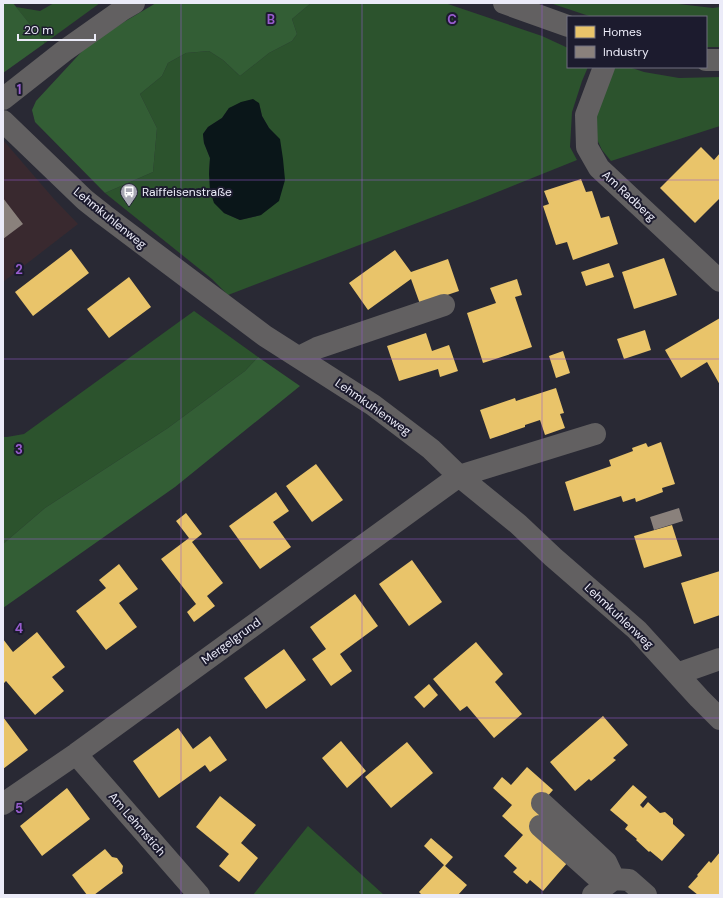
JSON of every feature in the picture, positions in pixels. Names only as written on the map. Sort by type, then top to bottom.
[{"type":"street","points":[[3,99],[64,51],[134,3]]},
{"type":"street","points":[[504,3],[567,26]]},
{"type":"street","points":[[707,60],[720,60]]},
{"type":"street","name":"Am Radberg","points":[[604,68],[586,116],[587,147],[599,168],[720,281]]},
{"type":"street","name":"Lehmkuhlenweg","points":[[3,121],[85,200],[104,215],[265,336],[373,405],[431,448],[459,476],[518,524],[553,557],[637,630],[720,719]]},
{"type":"street","points":[[299,357],[317,348],[444,305]]},
{"type":"street","name":"Mergelgrund","points":[[3,804],[76,754],[459,476],[595,434]]},
{"type":"street","points":[[677,674],[720,659]]},
{"type":"street","name":"Am Lehmstich","points":[[76,754],[199,895]]},
{"type":"street","points":[[542,803],[606,862],[604,886]]},
{"type":"street","points":[[540,826],[604,886]]},
{"type":"street","points":[[604,886],[629,880],[646,895]]},
{"type":"shaded area","points":[[253,99],[259,103],[262,116],[269,128],[280,139],[285,180],[279,201],[261,215],[240,220],[224,213],[214,203],[210,191],[210,158],[204,143],[203,134],[208,127],[222,118],[229,108],[241,102]]},
{"type":"shaded area","points":[[3,140],[54,199],[78,224],[3,282]]},
{"type":"green space","points":[[3,3],[13,3],[45,43],[3,73]]},
{"type":"green space","points":[[54,3],[100,3],[45,43],[16,7],[40,11]]},
{"type":"green space","points":[[156,3],[311,3],[292,19],[297,34],[292,41],[269,53],[240,76],[223,60],[209,51],[186,53],[168,63],[162,76],[140,94],[157,128],[153,172],[105,193],[35,122],[32,110],[36,101],[86,47]]},
{"type":"green space","points":[[311,3],[445,3],[542,36],[567,48],[567,68],[588,68],[572,112],[570,147],[577,160],[475,201],[228,295],[212,279],[105,193],[153,172],[157,128],[140,94],[162,76],[168,63],[186,53],[209,51],[223,60],[240,76],[269,53],[292,41],[297,34],[292,19]],"holes":[[[259,103],[262,116],[269,128],[280,140],[261,215],[240,220],[224,213],[209,174],[210,158],[204,143],[203,134],[208,127],[222,118],[229,108]]]},
{"type":"green space","points":[[550,3],[670,3],[713,8],[720,7],[720,47],[707,47],[707,16],[589,16]]},
{"type":"green space","points":[[611,68],[632,68],[644,72],[679,78],[720,77],[720,126],[611,161],[602,150],[594,133],[595,119]]},
{"type":"green space","points":[[194,311],[258,357],[245,371],[168,428],[45,508],[3,544],[3,437],[24,434]]},
{"type":"green space","points":[[258,357],[300,386],[175,487],[3,608],[3,544],[45,508],[168,428],[245,371]]},
{"type":"green space","points":[[308,826],[384,895],[253,895]]},
{"type":"building: Homes","points":[[701,147],[714,160],[720,153],[720,198],[695,223],[660,188]]},
{"type":"building: Homes","points":[[581,179],[586,192],[592,191],[601,218],[609,216],[618,244],[573,260],[567,242],[556,245],[543,206],[549,204],[544,191]]},
{"type":"building: Homes","points":[[71,249],[89,273],[33,316],[15,292]]},
{"type":"building: Homes","points":[[395,250],[411,272],[448,259],[459,291],[420,304],[411,279],[368,310],[349,283]]},
{"type":"building: Homes","points":[[664,258],[677,295],[634,309],[622,272]]},
{"type":"building: Homes","points":[[609,263],[614,277],[586,286],[581,272]]},
{"type":"building: Homes","points":[[129,277],[151,307],[109,338],[87,309]]},
{"type":"building: Homes","points":[[517,279],[522,295],[515,297],[532,347],[483,363],[467,313],[496,303],[490,288]]},
{"type":"building: Homes","points":[[720,318],[720,385],[707,362],[681,378],[665,350]]},
{"type":"building: Homes","points":[[645,330],[651,350],[624,359],[617,339]]},
{"type":"building: Homes","points":[[426,333],[432,351],[449,345],[458,371],[440,377],[438,369],[399,381],[387,346]]},
{"type":"building: Homes","points":[[563,351],[570,373],[556,378],[549,356]]},
{"type":"building: Homes","points":[[556,388],[564,413],[560,414],[565,428],[545,435],[540,420],[525,425],[525,427],[490,439],[480,410],[515,398],[516,401]]},
{"type":"building: Homes","points":[[661,442],[675,484],[662,488],[663,492],[636,502],[635,498],[623,502],[621,496],[574,511],[565,482],[611,466],[609,460],[633,451],[632,448],[646,443],[648,447]]},
{"type":"building: Homes","points":[[316,464],[343,500],[312,522],[286,486]]},
{"type":"building: Homes","points":[[276,492],[289,511],[273,522],[291,547],[260,569],[229,526]]},
{"type":"building: Homes","points":[[186,513],[202,534],[192,542],[223,583],[207,596],[215,606],[194,622],[187,612],[196,604],[161,559],[189,538],[176,521]]},
{"type":"building: Homes","points":[[672,525],[682,556],[644,568],[634,536]]},
{"type":"building: Homes","points":[[412,560],[442,602],[409,626],[379,584]]},
{"type":"building: Homes","points":[[119,564],[138,589],[119,603],[137,627],[106,650],[76,611],[106,588],[99,580]]},
{"type":"building: Homes","points":[[720,571],[720,615],[694,624],[681,583]]},
{"type":"building: Homes","points":[[355,594],[378,626],[340,654],[352,671],[331,686],[312,659],[326,649],[310,627]]},
{"type":"building: Homes","points":[[37,632],[65,667],[52,677],[64,691],[35,715],[6,681],[3,684],[3,639],[13,652]]},
{"type":"building: Homes","points":[[476,642],[503,674],[495,682],[522,714],[494,738],[467,706],[460,711],[433,679]]},
{"type":"building: Homes","points":[[284,649],[306,680],[266,709],[244,678]]},
{"type":"building: Homes","points":[[429,684],[438,695],[424,708],[414,697]]},
{"type":"building: Homes","points":[[603,716],[628,745],[613,758],[616,760],[591,781],[589,779],[575,791],[550,762]]},
{"type":"building: Homes","points":[[3,717],[28,750],[3,769]]},
{"type":"building: Homes","points":[[178,728],[193,749],[210,736],[227,760],[210,772],[205,765],[159,798],[133,761]]},
{"type":"building: Homes","points":[[341,741],[366,771],[347,788],[322,758]]},
{"type":"building: Homes","points":[[407,742],[433,773],[391,808],[365,777]]},
{"type":"building: Homes","points":[[527,767],[553,790],[537,808],[568,862],[543,891],[530,880],[527,884],[513,872],[517,868],[504,856],[523,835],[502,816],[512,805],[493,788],[502,777],[511,785]]},
{"type":"building: Homes","points":[[633,785],[647,797],[640,805],[643,808],[648,802],[660,813],[665,812],[673,819],[673,824],[685,835],[662,861],[636,840],[637,839],[625,829],[628,825],[610,810]]},
{"type":"building: Homes","points":[[67,788],[90,819],[42,856],[20,826]]},
{"type":"building: Homes","points":[[220,796],[256,825],[241,843],[258,858],[239,882],[219,866],[229,854],[196,827]]},
{"type":"building: Homes","points":[[431,838],[453,857],[445,866],[424,846]]},
{"type":"building: Homes","points":[[105,849],[112,857],[117,858],[123,866],[123,873],[94,895],[87,895],[72,875]]},
{"type":"building: Homes","points":[[720,852],[720,895],[698,895],[688,887],[709,861],[711,863]]},
{"type":"building: Homes","points":[[444,865],[467,885],[458,895],[422,895],[419,892]]},
{"type":"building: Industry","points":[[3,198],[23,224],[3,239]]},
{"type":"building: Industry","points":[[679,508],[683,521],[654,530],[650,517]]},
{"type":"place","name":"Raiffeisenstraße","points":[[129,207]]}]
